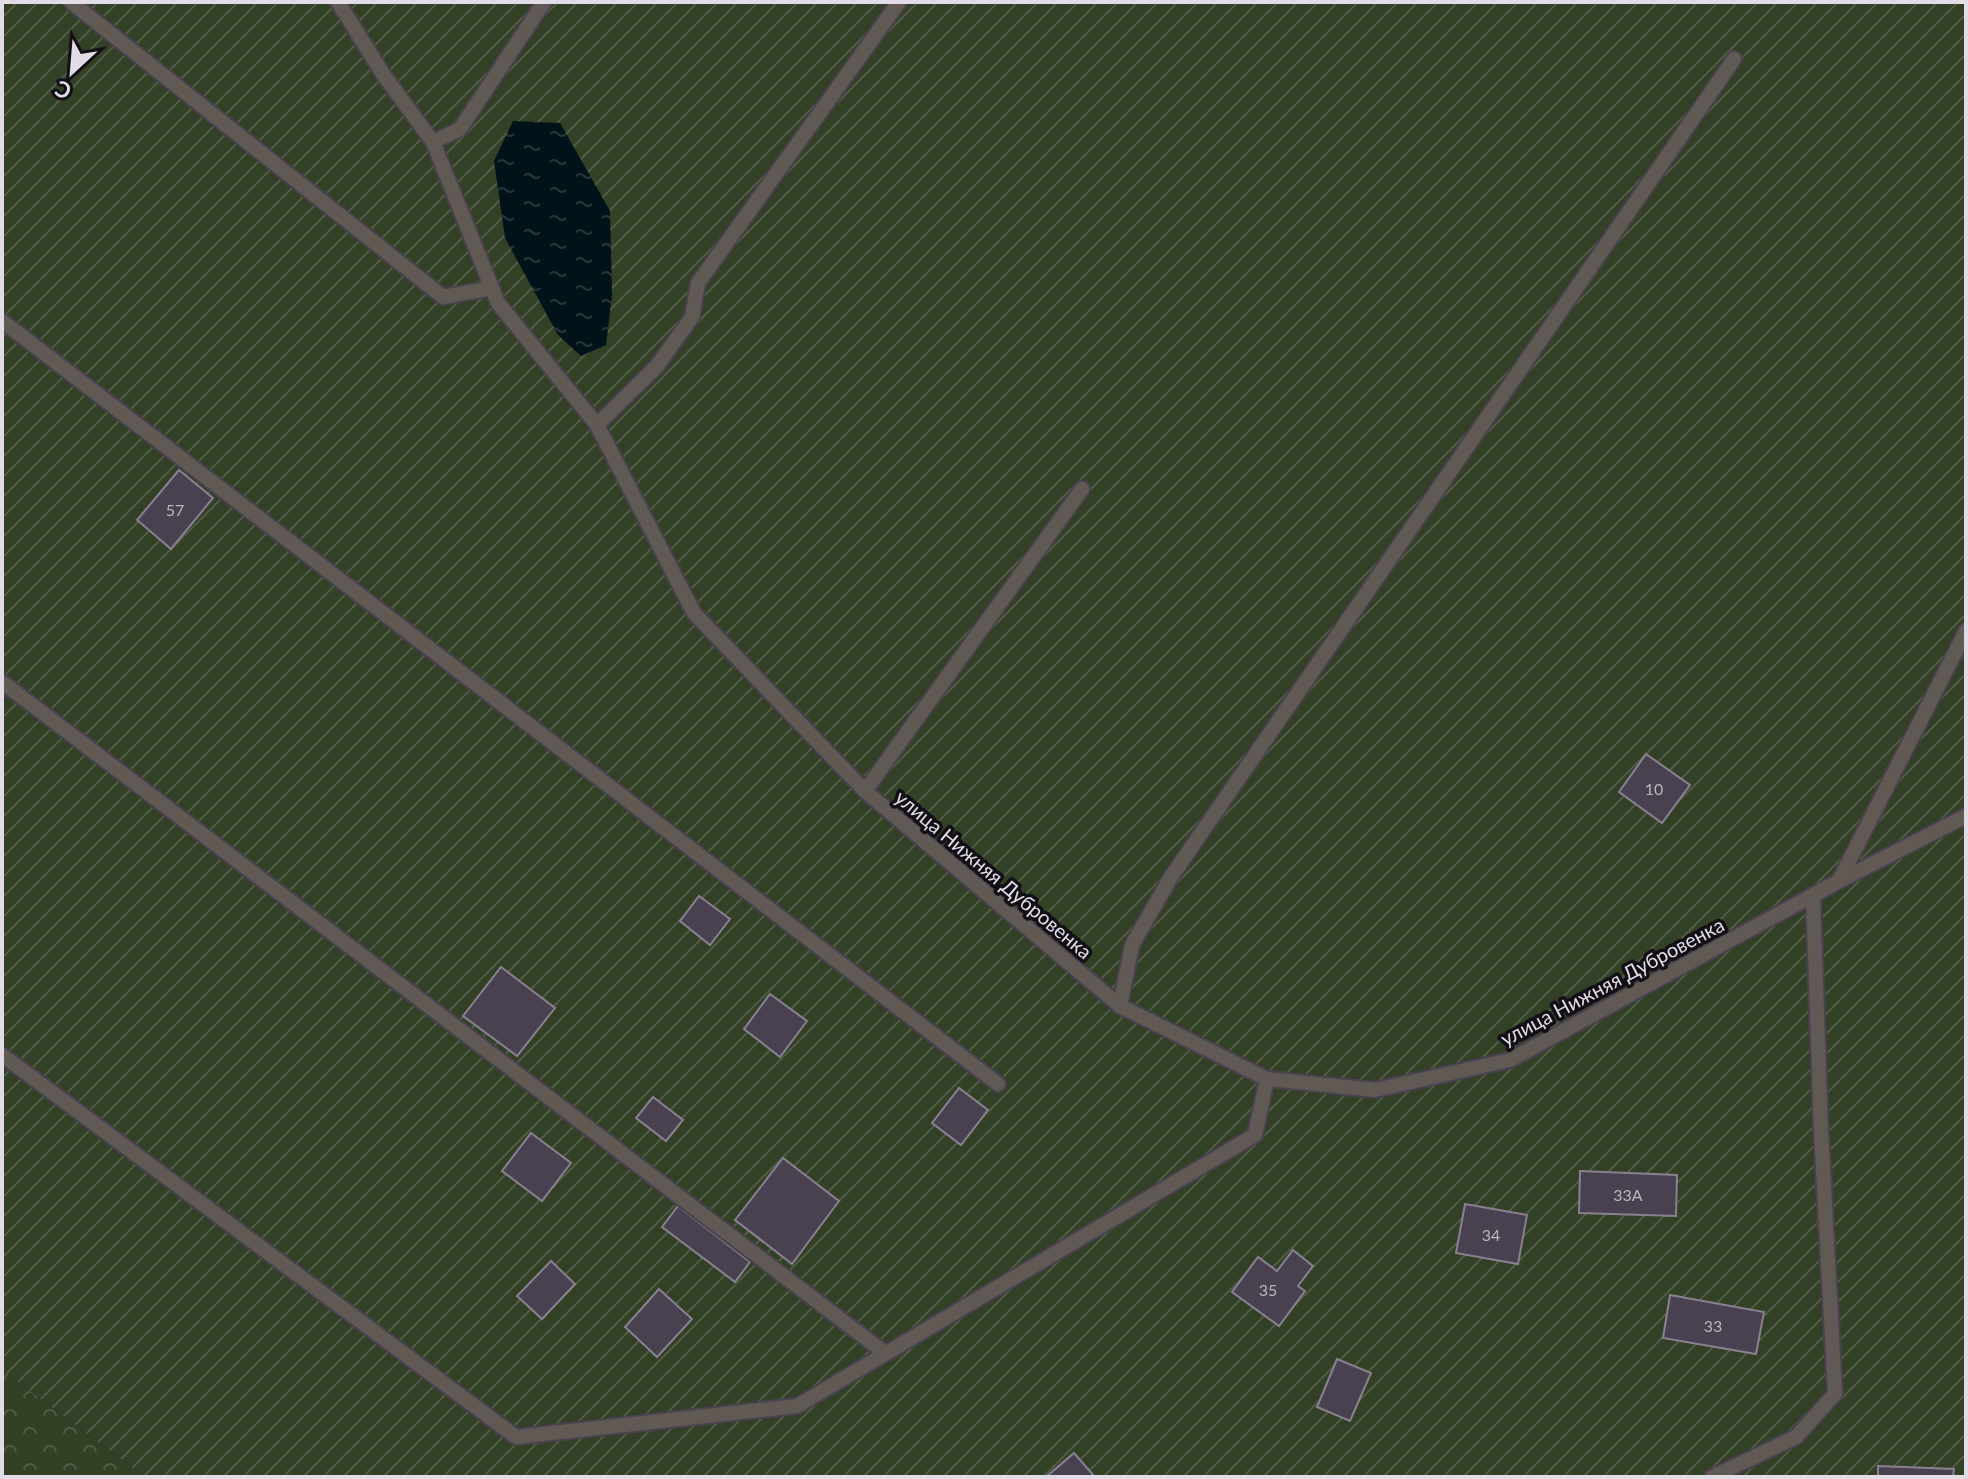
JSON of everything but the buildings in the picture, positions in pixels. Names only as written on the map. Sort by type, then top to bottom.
[{"type":"lane","points":[[71,2],[443,297],[492,288]]},
{"type":"lane","name":"улица Нижняя Дубровенка","points":[[338,2],[383,74],[433,142],[498,303],[597,425],[694,613],[865,791],[1120,1006],[1267,1079],[1375,1090],[1510,1060],[1839,881],[1966,816]]},
{"type":"lane","points":[[433,142],[460,129],[544,2]]},
{"type":"lane","points":[[597,425],[657,366],[692,317],[698,283],[899,2]]},
{"type":"lane","points":[[1120,1006],[1132,945],[1171,877],[1734,59]]},
{"type":"lane","points":[[2,321],[998,1084]]},
{"type":"lane","points":[[865,791],[1082,489]]},
{"type":"lane","points":[[1839,881],[1966,631]]},
{"type":"lane","points":[[2,682],[885,1353]]},
{"type":"lane","points":[[1712,1477],[1796,1437],[1835,1394],[1821,1131],[1813,895]]},
{"type":"lane","points":[[2,1055],[516,1437],[797,1406],[1255,1135],[1267,1079]]},
{"type":"green space","points":[[2,2],[1966,2],[1966,1477],[145,1477],[2,1370]]},
{"type":"green space","points":[[2,1370],[145,1477],[2,1477]]},
{"type":"water","points":[[513,121],[560,123],[610,211],[612,295],[606,345],[581,356],[558,335],[505,238],[494,161]]}]
